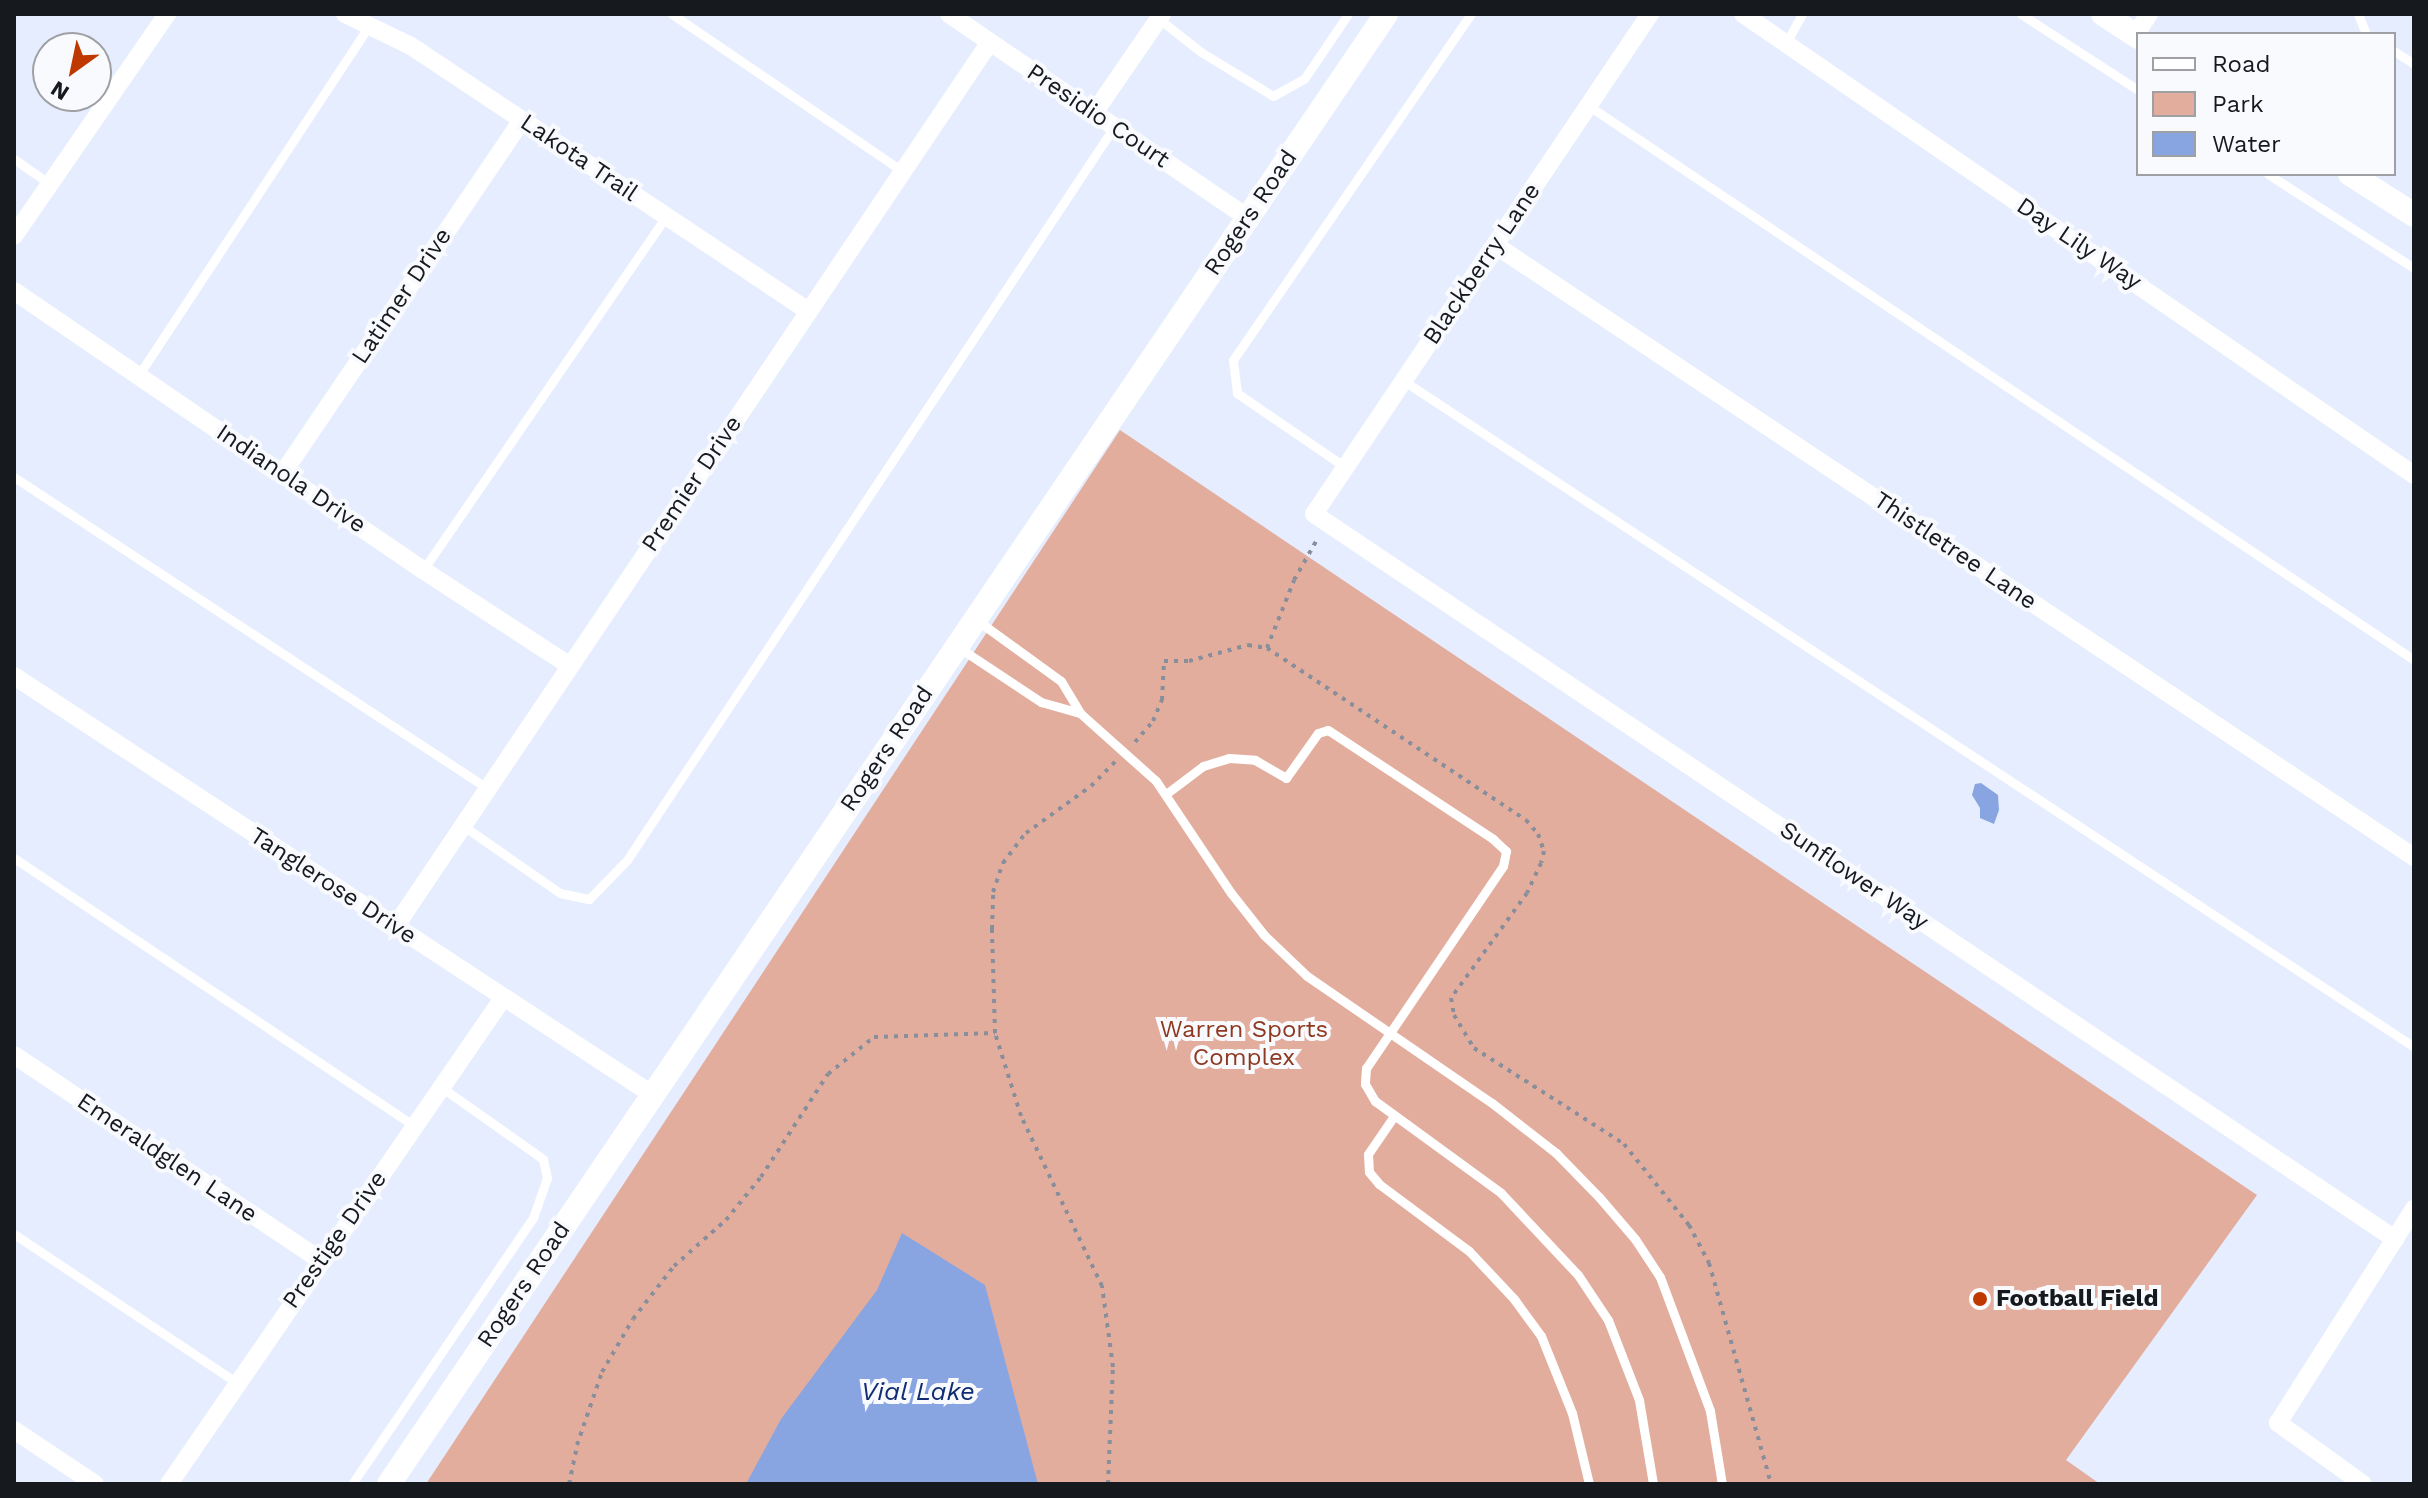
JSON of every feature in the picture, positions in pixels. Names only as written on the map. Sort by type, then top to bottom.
[{"type":"street","points":[[14,236],[167,14]]},
{"type":"street","name":"Lakota Trail","points":[[345,14],[411,46],[809,311]]},
{"type":"street","name":"Presidio Court","points":[[949,14],[1248,218]]},
{"type":"street","name":"Rogers Road","points":[[389,1484],[1386,14]]},
{"type":"street","name":"Blackberry Lane","points":[[1319,518],[1345,467],[1650,14]]},
{"type":"street","name":"Day Lily Way","points":[[1743,14],[2414,475]]},
{"type":"street","points":[[2103,14],[2136,36]]},
{"type":"street","points":[[2138,32],[2149,14]]},
{"type":"street","points":[[1094,113],[1160,16]]},
{"type":"street","name":"Premier Drive","points":[[395,927],[990,42]]},
{"type":"street","name":"Latimer Drive","points":[[283,473],[522,120]]},
{"type":"street","points":[[2353,176],[2414,215]]},
{"type":"street","name":"Thistletree Lane","points":[[1495,245],[2414,857]]},
{"type":"street","name":"Indianola Drive","points":[[14,291],[423,570],[569,665]]},
{"type":"street","name":"Sunflower Way","points":[[1319,518],[2395,1239]]},
{"type":"street","name":"Tanglerose Drive","points":[[14,676],[653,1095]]},
{"type":"street","name":"Prestige Drive","points":[[169,1484],[320,1260],[503,998]]},
{"type":"street","name":"Emeraldglen Lane","points":[[14,1055],[320,1260]]},
{"type":"street","points":[[2363,1484],[2278,1423],[2414,1209]]},
{"type":"street","points":[[14,1430],[95,1484]]},
{"type":"lane","points":[[672,14],[904,172]]},
{"type":"lane","points":[[1160,16],[1201,52],[1273,96],[1304,79],[1348,14]]},
{"type":"lane","points":[[1345,467],[1237,393],[1233,360],[1471,14]]},
{"type":"lane","points":[[1786,43],[1802,14]]},
{"type":"lane","points":[[2021,14],[2136,89]]},
{"type":"lane","points":[[138,376],[369,26]]},
{"type":"lane","points":[[2396,52],[2414,64]]},
{"type":"lane","points":[[1589,106],[2414,660]]},
{"type":"lane","points":[[462,825],[560,893],[589,899],[627,860],[1114,127]]},
{"type":"lane","points":[[14,159],[50,184]]},
{"type":"lane","points":[[2271,176],[2414,268]]},
{"type":"lane","points":[[423,570],[666,216]]},
{"type":"lane","points":[[1404,381],[2414,1047]]},
{"type":"lane","points":[[14,477],[487,788]]},
{"type":"lane","points":[[975,620],[1061,681],[1080,713],[1126,752],[1166,794],[1231,893],[1264,935],[1307,976],[1492,1103],[1556,1153],[1635,1239],[1660,1277],[1692,1358],[1710,1411],[1722,1484]]},
{"type":"lane","points":[[957,646],[1041,702],[1080,713]]},
{"type":"lane","points":[[1166,794],[1203,766],[1229,758],[1255,760],[1286,778],[1318,733],[1328,730],[1480,830],[1506,851],[1503,866],[1366,1068],[1365,1084],[1375,1101],[1501,1193],[1578,1275],[1608,1320],[1639,1400],[1653,1484]]},
{"type":"lane","points":[[14,858],[414,1126]]},
{"type":"lane","points":[[352,1484],[533,1218],[547,1178],[543,1159],[441,1087]]},
{"type":"lane","points":[[1394,1116],[1368,1154],[1369,1172],[1379,1184],[1469,1251],[1514,1299],[1541,1336],[1572,1413],[1589,1484]]},
{"type":"lane","points":[[14,1234],[237,1383]]},
{"type":"path","points":[[1267,648],[1319,518]]},
{"type":"path","points":[[1108,1484],[1113,1367],[1102,1286],[1021,1116],[995,1033],[993,892],[1003,863],[1026,833],[1091,786],[1153,721],[1162,700],[1164,661],[1189,661],[1248,645],[1267,648],[1526,820],[1538,834],[1544,851],[1541,863],[1527,893],[1451,998],[1454,1015],[1474,1048],[1624,1144],[1689,1225],[1709,1263],[1771,1484]]},
{"type":"path","points":[[569,1484],[577,1445],[602,1372],[633,1319],[674,1266],[726,1220],[761,1177],[828,1074],[874,1037],[995,1033]]},
{"type":"green space","name":"Warren Sports Complex","points":[[1120,430],[2257,1195],[2066,1460],[2100,1484],[426,1484]]},
{"type":"water","points":[[1981,783],[1998,795],[1999,810],[1994,824],[1980,818],[1980,808],[1972,795],[1975,784]]},
{"type":"water","name":"Vial Lake","points":[[902,1233],[985,1285],[1038,1484],[746,1484],[781,1419],[877,1290]]},
{"type":"place","name":"Football Field","points":[[1980,1299]]}]
